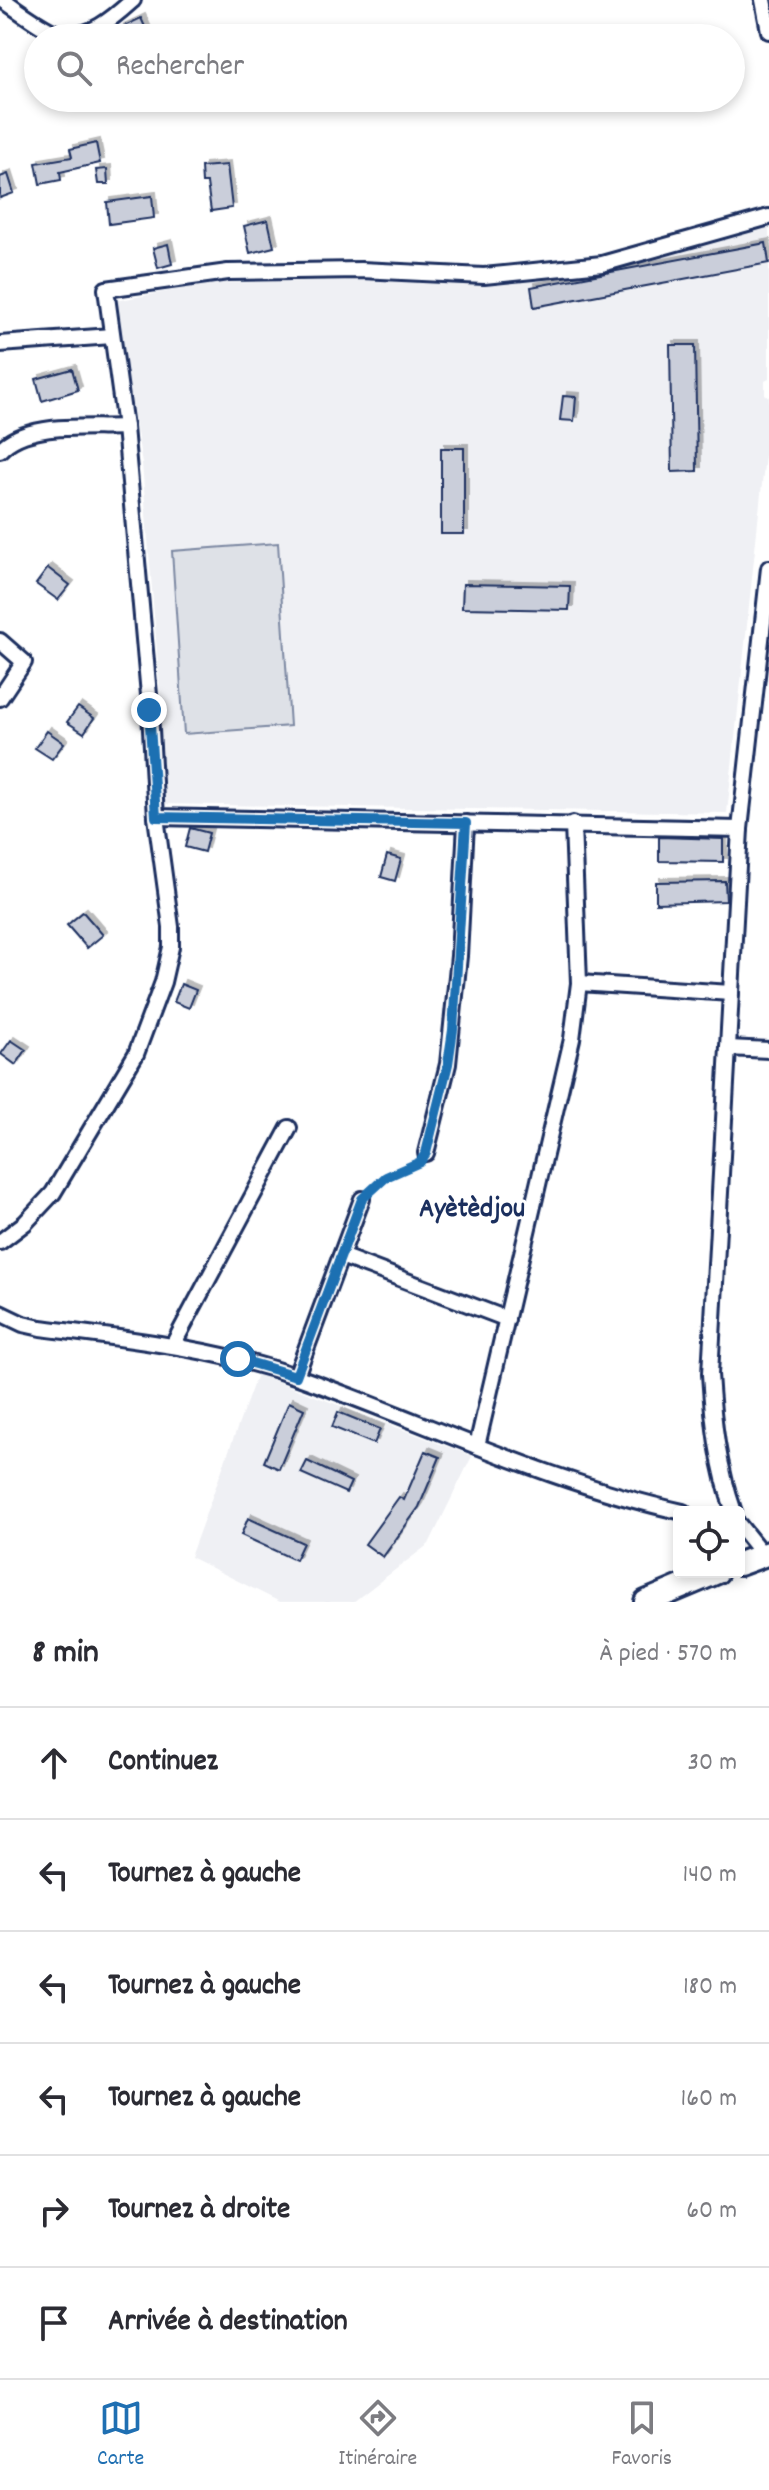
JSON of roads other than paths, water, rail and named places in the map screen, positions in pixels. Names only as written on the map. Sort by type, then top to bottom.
[{"type":"main road","points":[[745,1562],[766,1554]]},
{"type":"main road","points":[[646,1602],[703,1578]]},
{"type":"street","points":[[3,0],[42,24]]},
{"type":"street","points":[[102,24],[133,0]]},
{"type":"street","points":[[763,0],[769,31]]},
{"type":"street","points":[[0,1242],[25,1223],[53,1193],[146,1033],[171,947],[156,817],[149,695],[125,427],[106,289],[228,272],[361,270],[484,276],[602,264],[769,217]]},
{"type":"street","points":[[0,344],[112,336]]},
{"type":"street","points":[[0,450],[16,436],[37,430],[125,427]]},
{"type":"street","points":[[732,1506],[714,1433],[710,1374],[740,829],[769,568]]},
{"type":"street","points":[[0,641],[24,662],[0,698]]},
{"type":"street","points":[[156,817],[740,829]]},
{"type":"street","points":[[426,1153],[448,1064],[453,1030],[466,823]]},
{"type":"street","points":[[477,1446],[563,1084],[579,983],[573,824]]},
{"type":"street","points":[[579,983],[731,993]]},
{"type":"street","points":[[728,1048],[769,1050]]},
{"type":"street","points":[[173,1345],[289,1128]]},
{"type":"street","points":[[296,1376],[362,1199]]},
{"type":"street","points":[[341,1256],[507,1319]]},
{"type":"street","points":[[0,1313],[23,1324],[41,1328],[206,1350],[296,1376],[600,1491],[673,1509]]},
{"type":"street","points":[[745,1531],[766,1554]]},
{"type":"district","name":"Ayètèdjou","points":[[472,1211]]}]
